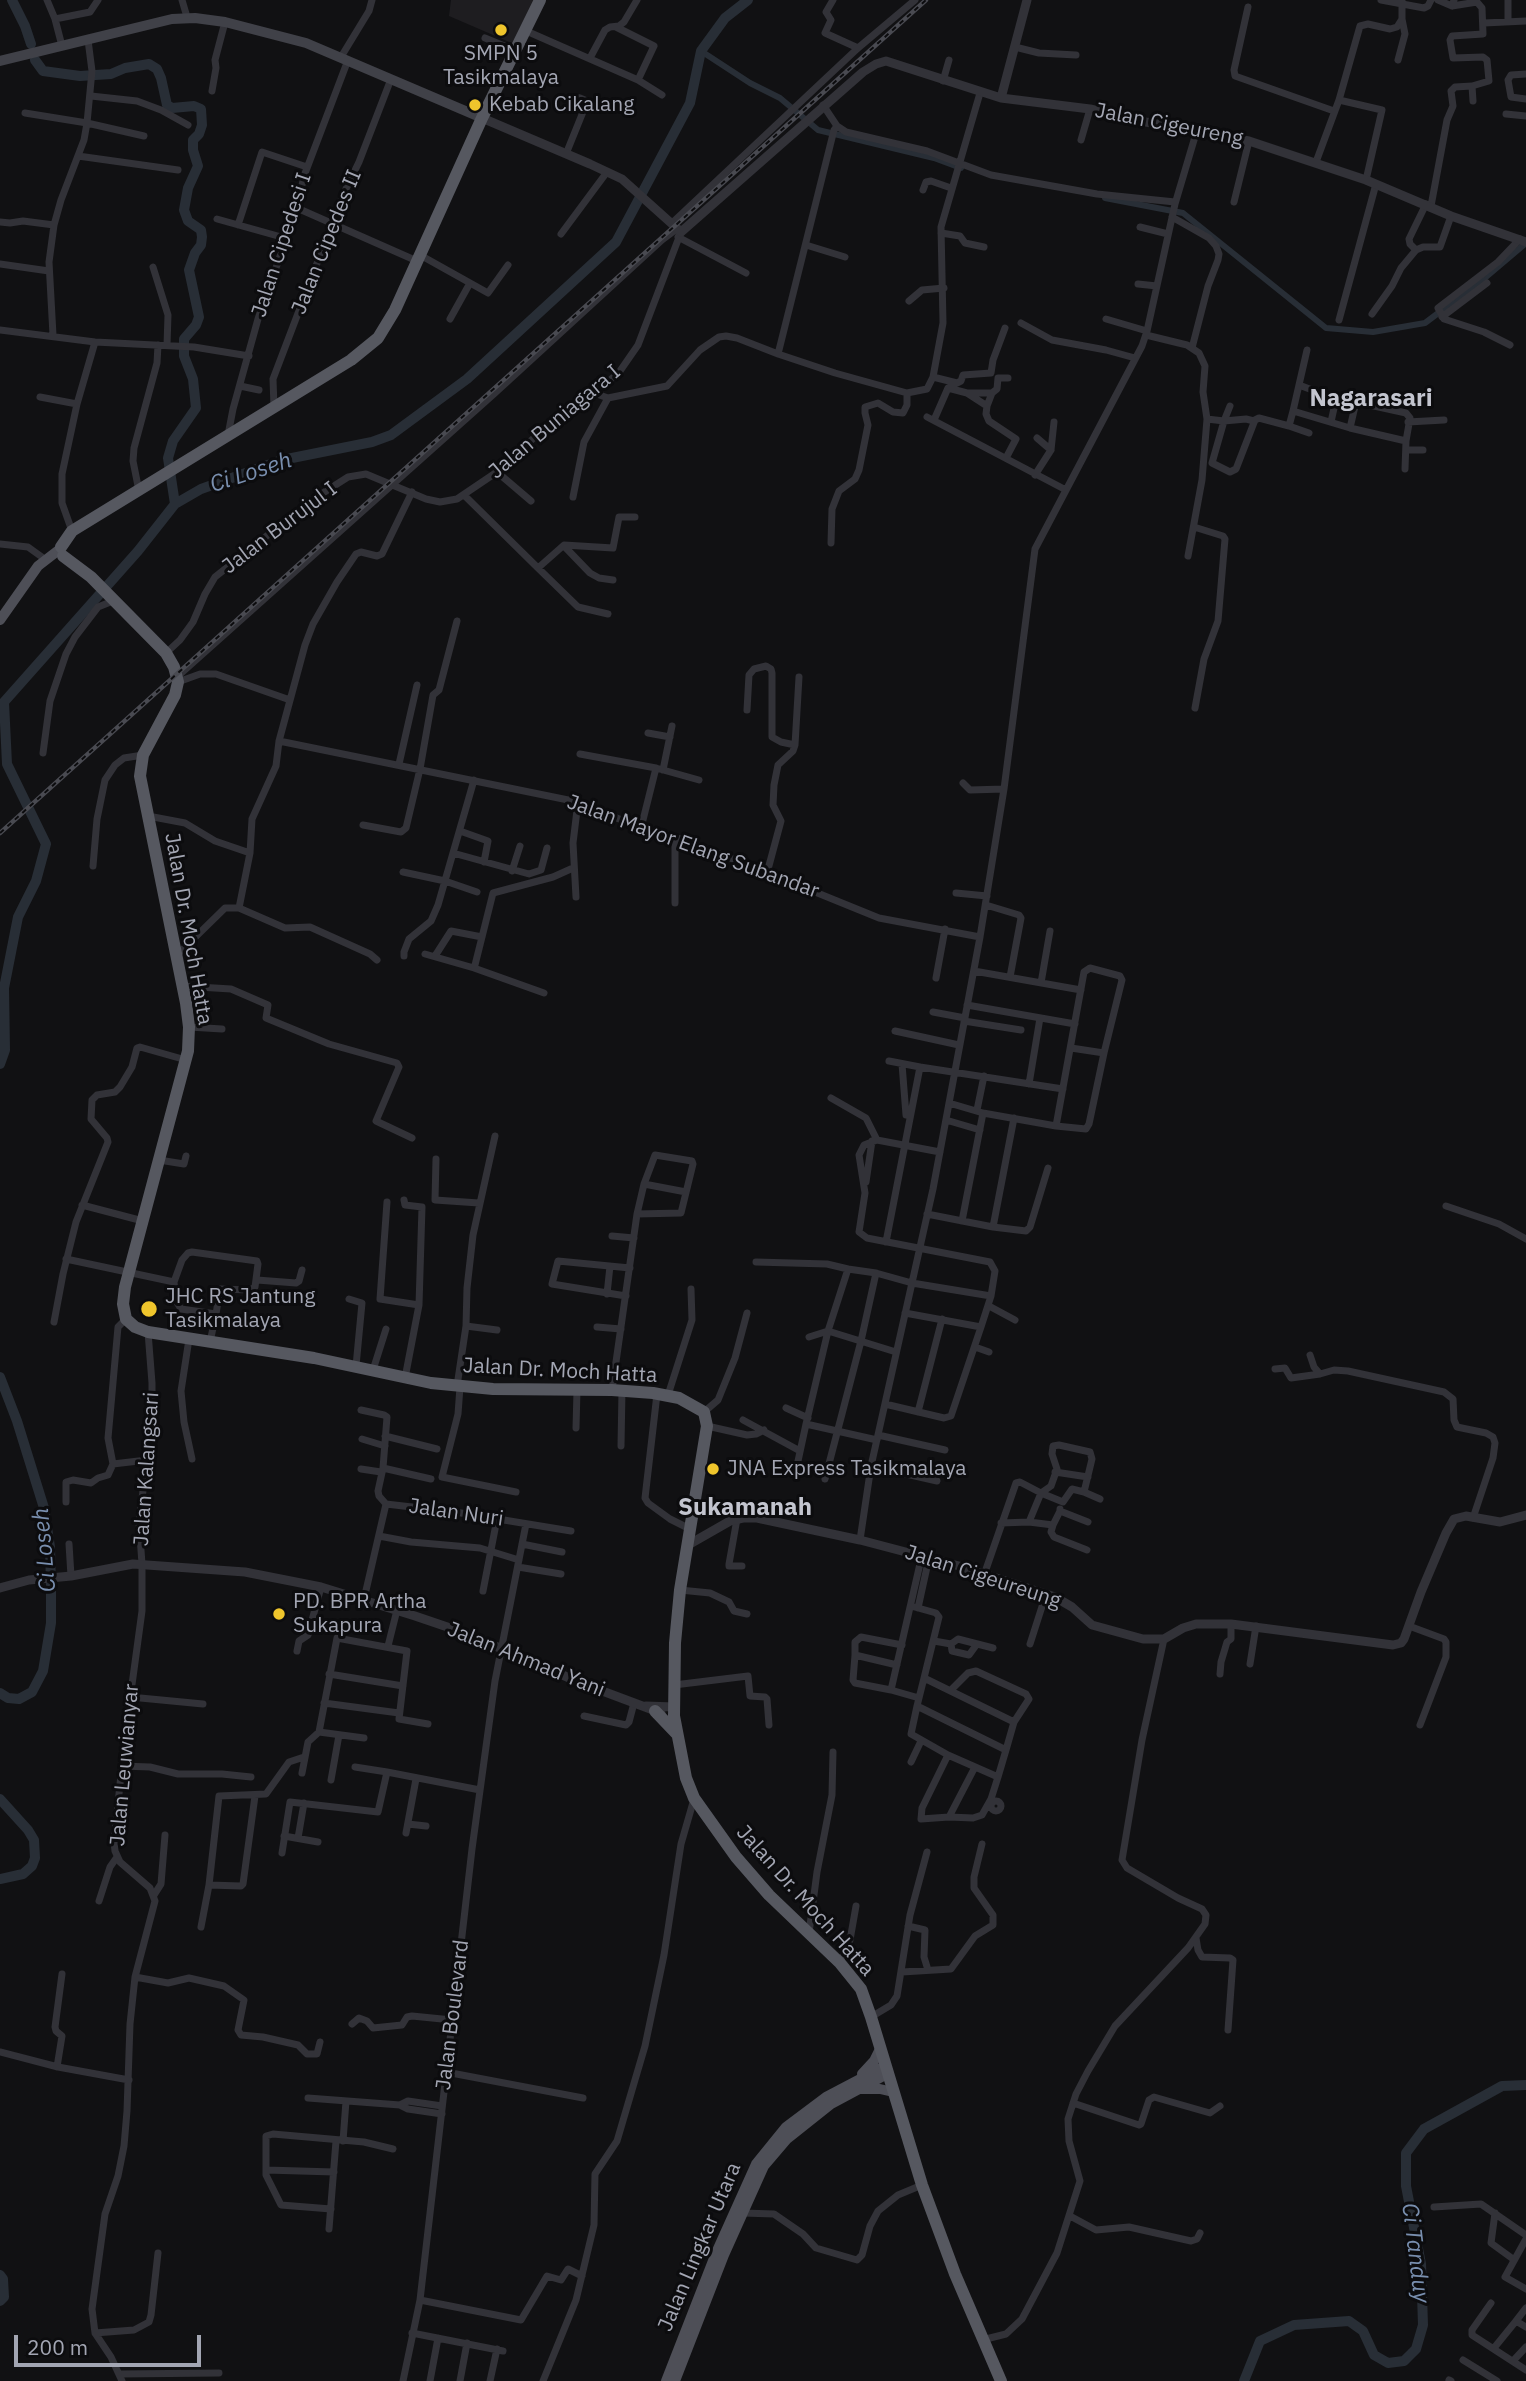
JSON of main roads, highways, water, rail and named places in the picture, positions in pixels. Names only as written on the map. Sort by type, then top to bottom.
[{"type":"highway","points":[[64,551],[72,531],[351,360],[378,338],[395,310],[482,118],[540,0]]},
{"type":"highway","name":"Jalan Dr. Moch Hatta","points":[[64,551],[166,653],[178,679],[175,695],[143,755],[140,776],[189,1027],[186,1060],[124,1297],[126,1319],[135,1327],[148,1332],[356,1366],[458,1387],[617,1390],[662,1395],[691,1402],[704,1412],[707,1426],[680,1590],[674,1686],[676,1733],[683,1768],[694,1798],[756,1881],[840,1963],[861,1989],[922,2185],[956,2279],[1001,2381]]},
{"type":"highway","points":[[674,1686],[664,1701],[655,1708],[676,1733]]},
{"type":"main road","points":[[0,61],[187,17],[225,22],[306,43],[482,118]]},
{"type":"main road","points":[[0,620],[42,563],[64,551]]},
{"type":"main road","points":[[880,2049],[856,2085],[893,2092]]},
{"type":"main road","name":"Jalan Lingkar Utara","points":[[666,2381],[716,2253],[756,2164],[826,2097],[886,2070]]},
{"type":"main road","name":"Jalan Lingkar Utara","points":[[675,2381],[724,2255],[764,2166],[789,2131]]},
{"type":"waterway","points":[[12,0],[31,44]]},
{"type":"waterway","name":"Ci Loseh","points":[[0,1064],[5,1050],[4,988],[18,917],[36,881],[46,844],[7,764],[4,702],[138,551],[175,504],[201,489],[282,460],[372,442],[391,435],[467,379],[616,242],[690,103],[701,51],[725,18],[748,0]]},
{"type":"waterway","points":[[701,51],[750,83],[780,98],[818,130],[934,158],[961,168]]},
{"type":"waterway","points":[[35,60],[43,71],[80,76],[111,74],[125,68],[149,64],[157,69],[161,78],[167,105],[172,108],[194,106],[201,109],[202,125],[193,140],[198,166],[188,188],[184,210],[188,221],[201,230],[202,237],[189,270],[199,317],[184,339],[184,356],[193,379],[196,408],[173,441],[168,458],[175,504]]},
{"type":"waterway","points":[[1105,198],[1183,213],[1326,328],[1373,332],[1425,323],[1526,243]]},
{"type":"waterway","name":"Ci Loseh","points":[[0,1377],[17,1421],[44,1508],[50,1547],[51,1587],[51,1623],[43,1671],[32,1692],[19,1699],[8,1698],[0,1693]]},
{"type":"waterway","name":"Ci Loseh","points":[[0,1799],[34,1840],[35,1858],[32,1866],[23,1874],[0,1879]]},
{"type":"waterway","name":"Ci Tanduy","points":[[1244,2381],[1260,2341],[1294,2325],[1349,2321],[1363,2331],[1374,2355],[1388,2363],[1404,2361],[1416,2349],[1423,2325],[1421,2264],[1406,2186],[1406,2153],[1424,2129],[1502,2086],[1526,2085]]},
{"type":"waterway","name":"Ci Loseh","points":[[0,2275],[3,2279],[4,2297],[0,2301]]},
{"type":"railway","points":[[0,833],[926,0]]},
{"type":"place","name":"SMPN 5 Tasikmalaya","points":[[501,30]]},
{"type":"place","name":"Kebab Cikalang","points":[[475,105]]},
{"type":"place","name":"JHC RS Jantung Tasikmalaya","points":[[149,1309]]},
{"type":"place","name":"JNA Express Tasikmalaya","points":[[713,1469]]},
{"type":"place","name":"PD. BPR Artha Sukapura","points":[[279,1614]]},
{"type":"district","name":"Nagarasari","points":[[1371,399]]},
{"type":"district","name":"Sukamanah","points":[[745,1508]]}]
